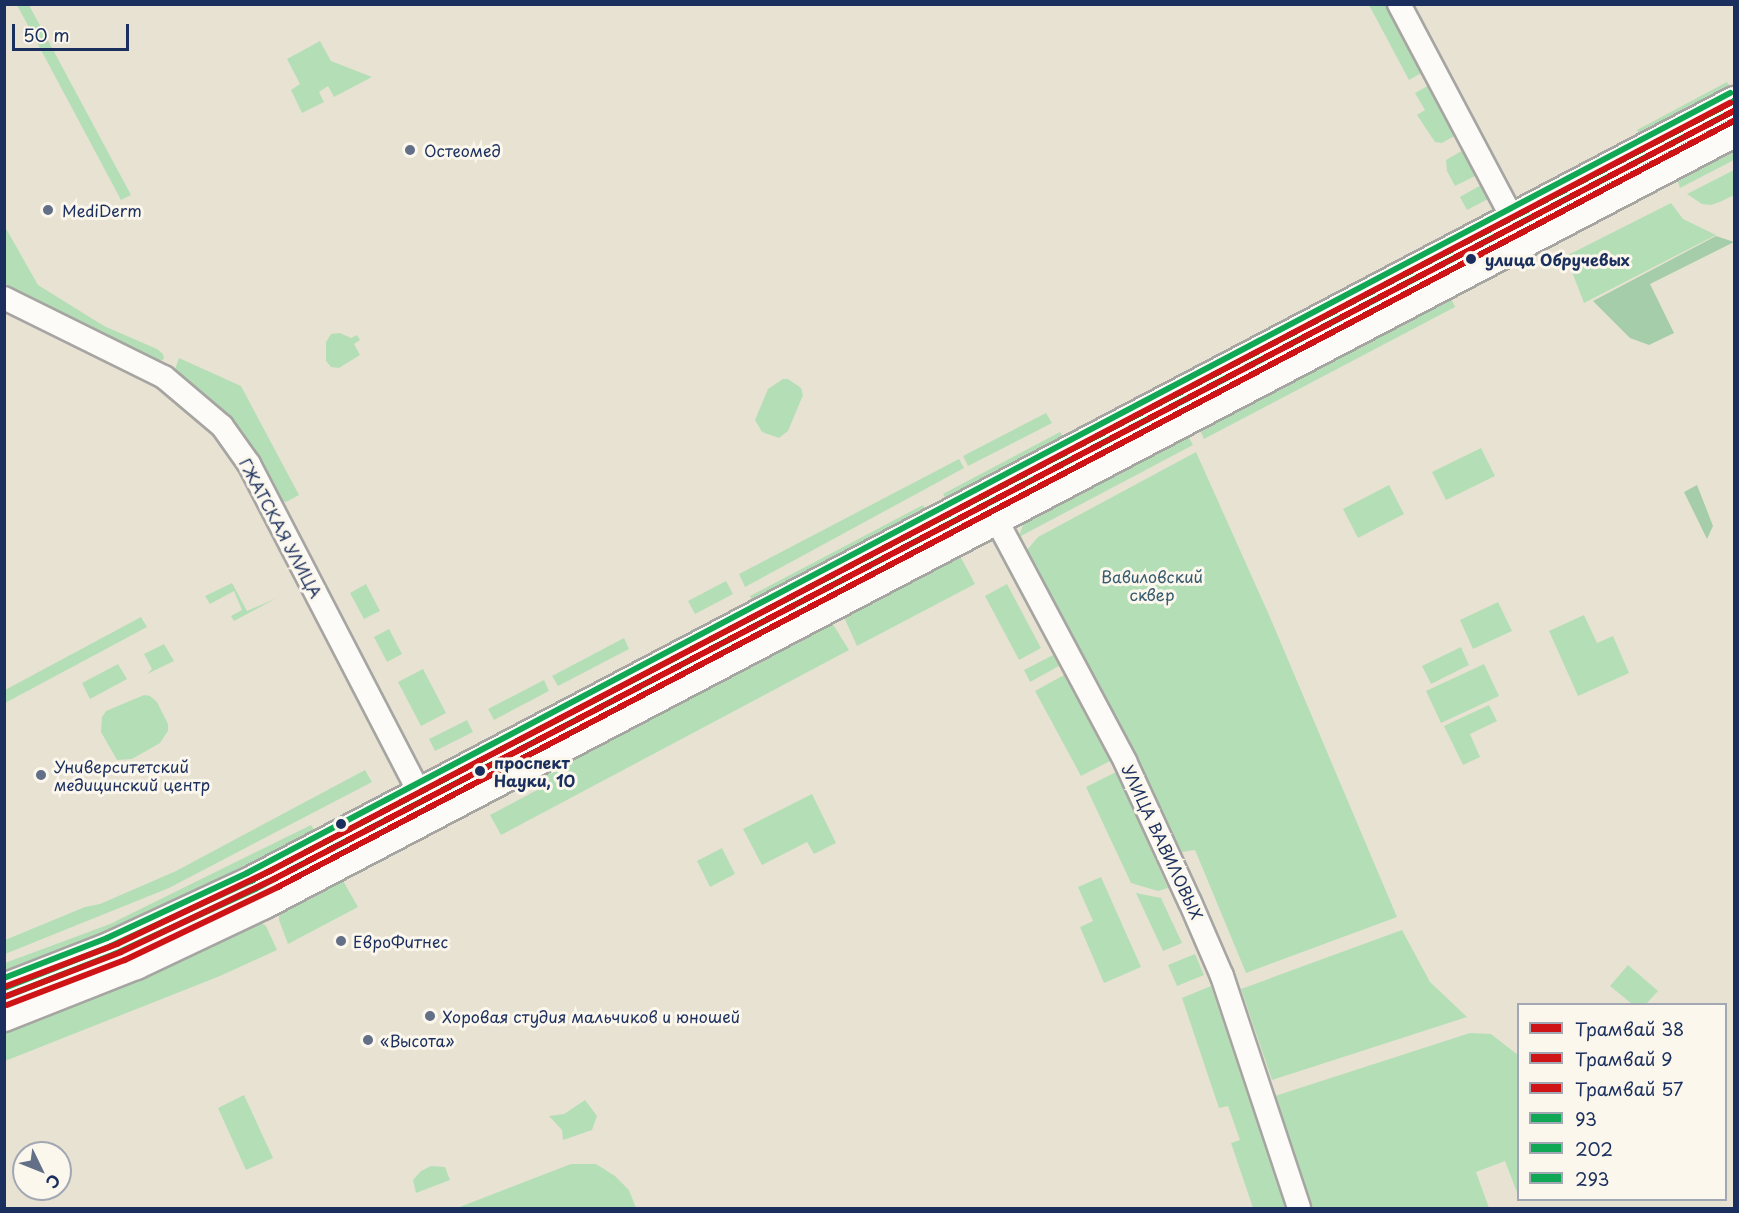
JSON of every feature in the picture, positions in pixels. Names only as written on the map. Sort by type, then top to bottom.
[{"type":"main road","points":[[4,988],[111,946],[191,910],[420,794],[983,495],[1734,101]]},
{"type":"main road","points":[[4,1017],[136,965],[263,905],[1734,133]]},
{"type":"street","points":[[1399,4],[1525,243]]},
{"type":"street","name":"ГЖАТСКАЯ УЛИЦА","points":[[4,298],[164,377],[222,426],[249,464],[420,794]]},
{"type":"street","name":"УЛИЦА ВАВИЛОВЫХ","points":[[983,495],[1125,761],[1190,902],[1222,976],[1299,1209]]},
{"type":"green space","points":[[17,5],[29,5],[131,195],[121,200]]},
{"type":"green space","points":[[1369,5],[1389,5],[1425,71],[1409,80]]},
{"type":"green space","points":[[320,41],[331,61],[372,77],[334,97],[328,86],[319,92],[324,102],[302,113],[291,90],[300,84],[287,59]]},
{"type":"green space","points":[[1727,82],[1732,90],[1641,137],[1637,130]]},
{"type":"green space","points":[[1431,84],[1458,134],[1442,143],[1435,142],[1417,115],[1425,110],[1415,93]]},
{"type":"green space","points":[[1734,146],[1734,160],[1680,188],[1676,176]]},
{"type":"green space","points":[[1465,149],[1479,174],[1455,186],[1447,171],[1446,160]]},
{"type":"green space","points":[[1734,170],[1734,195],[1711,205],[1702,204],[1687,194]]},
{"type":"green space","points":[[1481,185],[1488,199],[1467,210],[1460,197]]},
{"type":"green space","points":[[1671,203],[1683,219],[1716,235],[1584,303],[1566,256]]},
{"type":"green space","points":[[4,225],[38,285],[104,326],[157,349],[163,354],[164,359],[159,361],[34,304],[5,283]]},
{"type":"green space","points":[[1716,236],[1734,242],[1650,284],[1674,333],[1649,345],[1630,338],[1593,301]]},
{"type":"green space","points":[[1450,296],[1455,307],[1204,439],[1199,428]]},
{"type":"green space","points":[[340,333],[351,338],[357,335],[360,340],[354,344],[360,355],[339,368],[331,367],[326,361],[326,342],[331,334]]},
{"type":"green space","points":[[179,358],[241,386],[299,495],[286,502],[275,499],[174,372]]},
{"type":"green space","points":[[783,379],[788,379],[801,388],[803,395],[788,431],[779,438],[762,432],[755,420],[768,389]]},
{"type":"green space","points":[[1046,413],[1052,423],[968,466],[963,456]]},
{"type":"green space","points":[[1060,432],[1065,440],[947,501],[943,494]]},
{"type":"green space","points":[[1187,434],[1193,445],[1019,537],[1024,521]]},
{"type":"green space","points":[[1481,448],[1495,476],[1446,500],[1432,472]]},
{"type":"green space","name":"Вавиловский сквер","points":[[1196,452],[1269,615],[1397,917],[1246,973],[1195,850],[1182,852],[1134,752],[1027,550],[1038,537]]},
{"type":"green space","points":[[959,459],[964,468],[745,587],[739,574]]},
{"type":"green space","points":[[1389,485],[1404,514],[1358,538],[1343,509]]},
{"type":"green space","points":[[1697,485],[1713,526],[1707,539],[1684,492]]},
{"type":"green space","points":[[923,505],[927,512],[753,603],[750,596]]},
{"type":"green space","points":[[959,554],[975,584],[857,646],[843,615]]},
{"type":"green space","points":[[726,581],[733,594],[695,614],[688,601]]},
{"type":"green space","points":[[232,583],[247,611],[277,598],[234,621],[231,616],[242,610],[234,591],[210,604],[205,596]]},
{"type":"green space","points":[[366,584],[380,611],[364,619],[350,593]]},
{"type":"green space","points":[[1007,584],[1041,648],[1019,660],[985,596]]},
{"type":"green space","points":[[1498,602],[1512,631],[1473,649],[1460,620]]},
{"type":"green space","points":[[1584,615],[1597,643],[1613,636],[1629,673],[1578,696],[1549,631]]},
{"type":"green space","points":[[141,617],[147,627],[5,703],[5,690]]},
{"type":"green space","points":[[831,621],[849,650],[501,835],[490,815],[539,789],[533,777]]},
{"type":"green space","points":[[389,629],[402,654],[387,662],[374,637]]},
{"type":"green space","points":[[624,638],[629,649],[558,686],[552,676]]},
{"type":"green space","points":[[164,644],[174,661],[147,674],[152,669],[144,654]]},
{"type":"green space","points":[[1461,647],[1469,665],[1431,684],[1422,666]]},
{"type":"green space","points":[[1053,655],[1059,666],[1030,682],[1024,670]]},
{"type":"green space","points":[[118,664],[127,679],[90,699],[82,683]]},
{"type":"green space","points":[[1484,664],[1499,696],[1441,723],[1426,691]]},
{"type":"green space","points":[[423,669],[446,713],[421,726],[398,682]]},
{"type":"green space","points":[[1064,675],[1110,761],[1081,776],[1035,691]]},
{"type":"green space","points":[[544,680],[549,691],[494,720],[488,709]]},
{"type":"green space","points":[[144,695],[150,696],[157,702],[168,724],[168,731],[160,743],[132,759],[117,760],[101,732],[102,717],[106,711]]},
{"type":"green space","points":[[1489,705],[1497,721],[1470,734],[1480,757],[1463,765],[1444,726]]},
{"type":"green space","points":[[467,720],[473,732],[435,751],[429,739]]},
{"type":"green space","points":[[365,770],[372,782],[169,888],[5,954],[5,940],[85,907],[100,904],[176,871]]},
{"type":"green space","points":[[1116,772],[1168,888],[1158,891],[1131,883],[1086,787]]},
{"type":"green space","points":[[812,794],[836,843],[814,854],[807,842],[762,865],[743,829]]},
{"type":"green space","points":[[311,825],[315,831],[112,930],[5,970],[5,963],[110,924]]},
{"type":"green space","points":[[722,848],[735,874],[710,887],[697,861]]},
{"type":"green space","points":[[1101,877],[1141,967],[1104,983],[1080,927],[1093,921],[1078,887]]},
{"type":"green space","points":[[342,879],[358,907],[288,944],[279,920],[279,912]]},
{"type":"green space","points":[[1136,893],[1161,898],[1182,943],[1163,951]]},
{"type":"green space","points":[[260,922],[266,926],[277,950],[220,976],[5,1061],[5,1029],[142,978]]},
{"type":"green space","points":[[1402,930],[1430,982],[1467,1017],[1272,1080],[1241,989]]},
{"type":"green space","points":[[1195,954],[1204,975],[1177,986],[1168,965]]},
{"type":"green space","points":[[1628,965],[1658,991],[1647,1003],[1631,1003],[1610,986]]},
{"type":"green space","points":[[1211,986],[1286,1208],[1253,1208],[1231,1143],[1240,1140],[1228,1106],[1219,1108],[1182,998]]},
{"type":"green space","points":[[1470,1033],[1491,1034],[1517,1054],[1517,1192],[1505,1161],[1476,1172],[1489,1208],[1313,1208],[1275,1096]]},
{"type":"green space","points":[[244,1095],[273,1158],[246,1170],[218,1108]]},
{"type":"green space","points":[[585,1100],[597,1116],[592,1130],[563,1140],[562,1130],[549,1116],[564,1114]]},
{"type":"green space","points":[[571,1164],[596,1164],[615,1176],[629,1190],[636,1208],[457,1208]]},
{"type":"green space","points":[[431,1166],[445,1167],[450,1180],[416,1193],[413,1180],[421,1171]]},
{"type":"tram line","name":"57","points":[[4,987],[117,944],[270,871],[1730,103]]},
{"type":"tram line","name":"38","points":[[4,997],[121,952],[274,879],[1734,111]]},
{"type":"tram line","name":"9","points":[[7,1005],[125,960],[278,887],[1734,121]]},
{"type":"transit line","name":"293","points":[[4,978],[107,938],[247,873],[1730,93]]},
{"type":"transit line","name":"93","points":[[4,988],[111,946],[251,881],[1734,101]]},
{"type":"transit line","name":"202","points":[[7,996],[115,954],[255,889],[1734,111]]},
{"type":"place","name":"Остеомед","points":[[410,150]]},
{"type":"place","name":"MediDerm","points":[[48,210]]},
{"type":"place","name":"улица Обручевых","points":[[1471,259]]},
{"type":"place","name":"проспект Науки, 10","points":[[480,771]]},
{"type":"place","name":"Университетский медицинский центр","points":[[41,775]]},
{"type":"place","name":"ЕвроФитнес","points":[[341,941]]},
{"type":"place","name":"Хоровая студия мальчиков и юношей","points":[[430,1016]]},
{"type":"place","name":"«Высота»","points":[[368,1040]]}]
